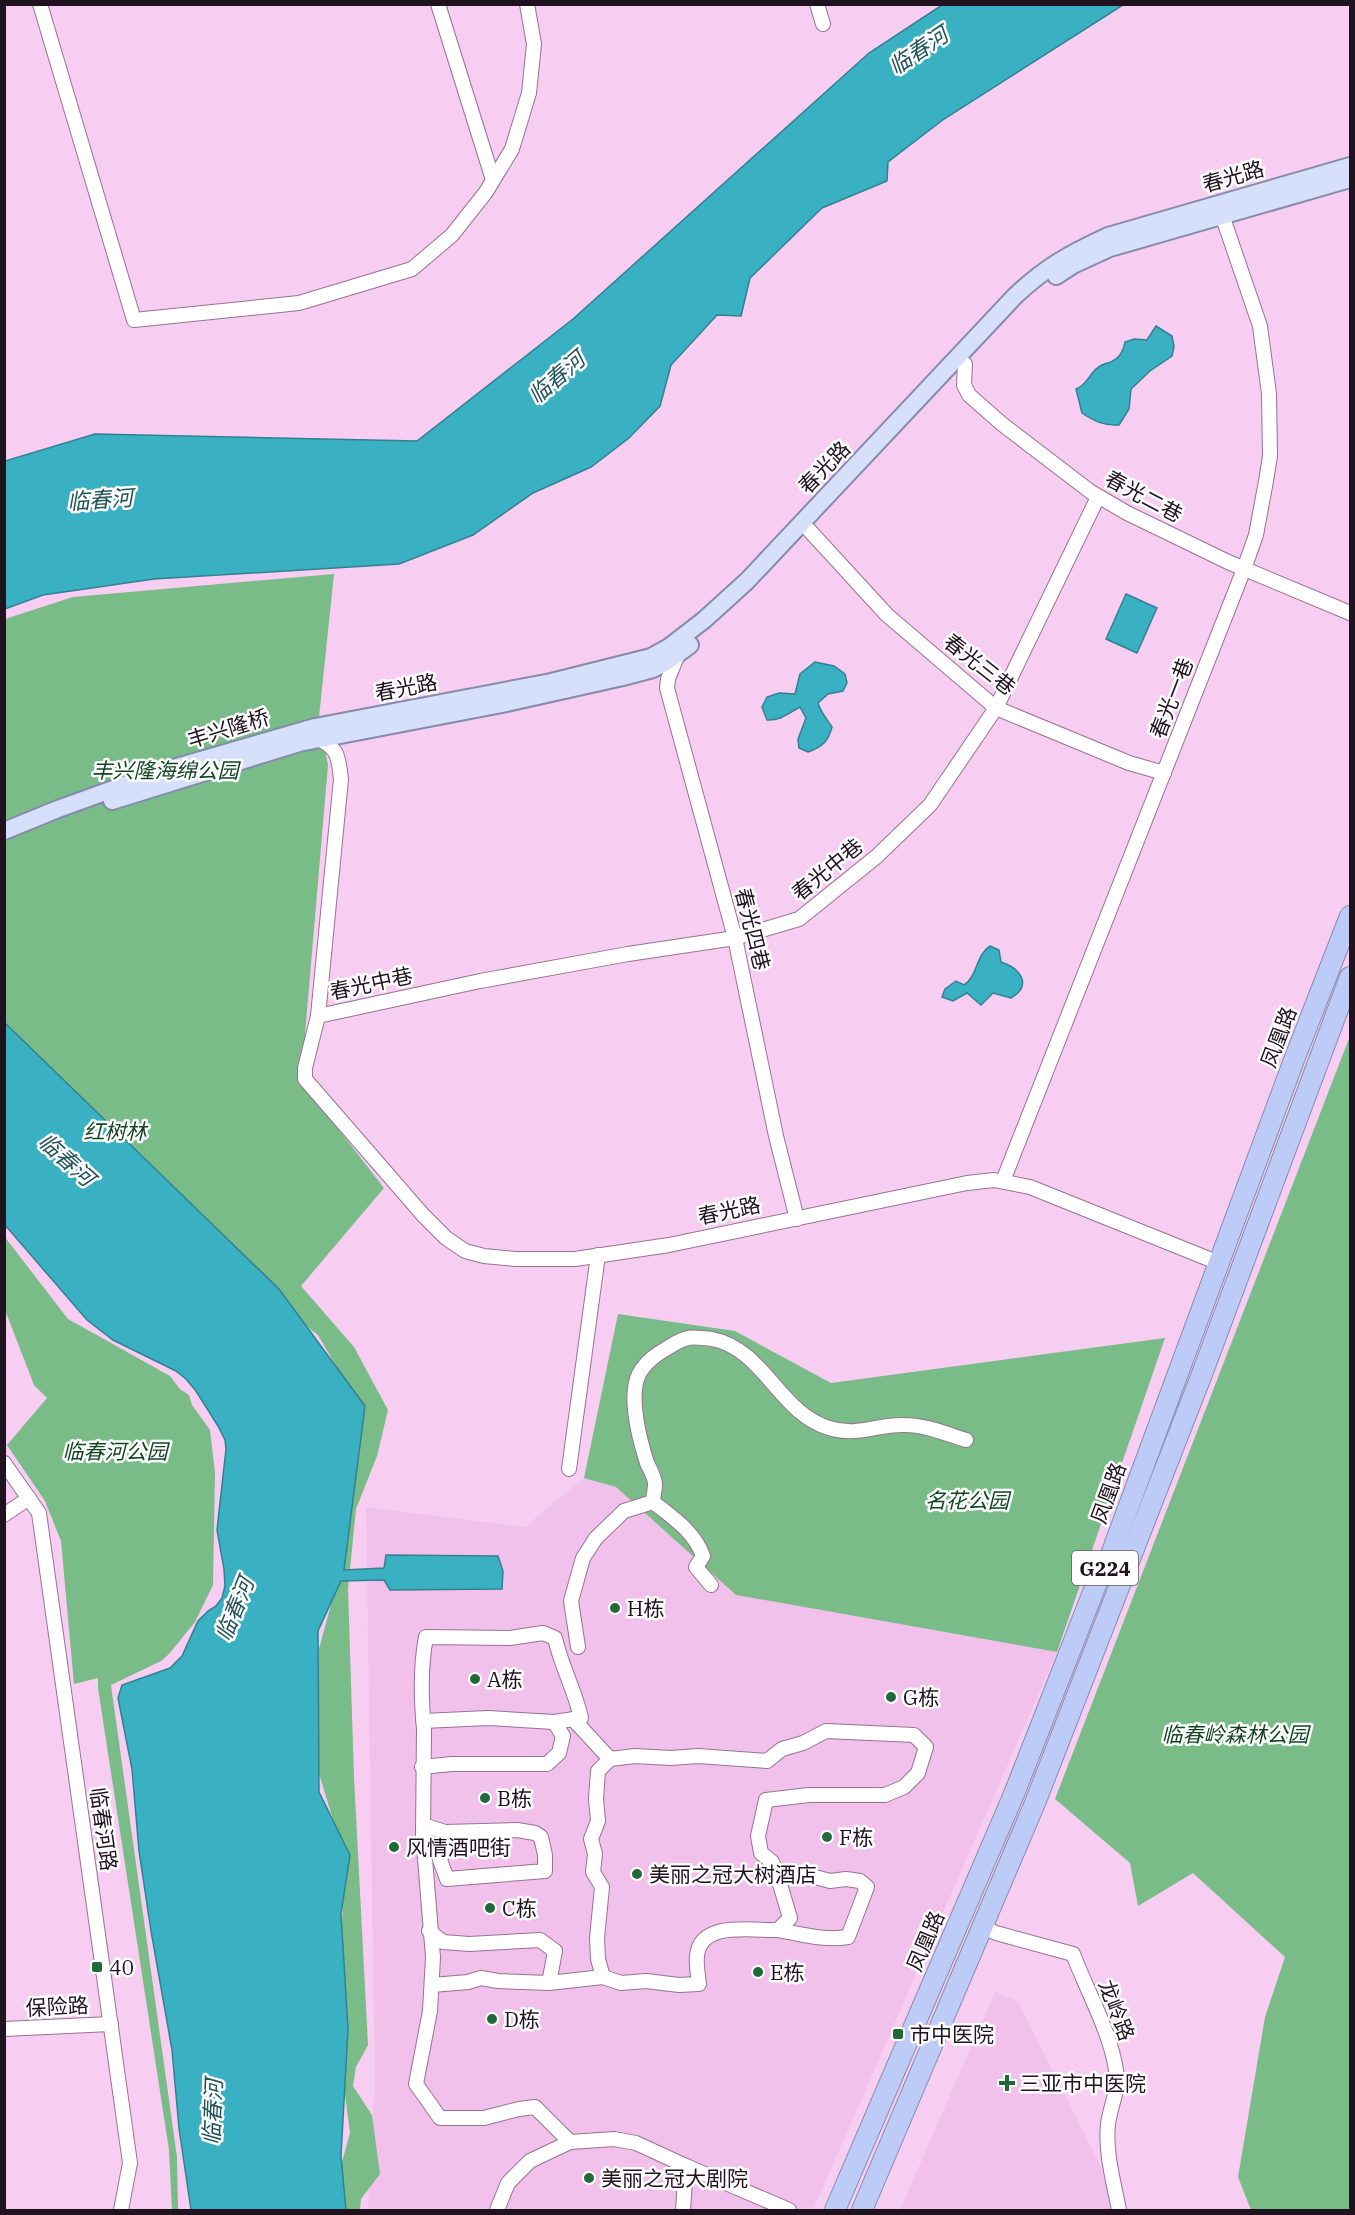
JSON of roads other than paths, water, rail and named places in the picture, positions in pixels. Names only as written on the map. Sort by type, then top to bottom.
[{"type":"highway","name":"凤凰路","points":[[835,2211],[1014,1794],[1101,1572],[1107,1566],[1294,1060],[1350,916]]},
{"type":"highway","name":"G224","points":[[862,2211],[1035,1803],[1202,1374],[1350,977]]},
{"type":"highway","points":[[1014,1794],[1035,1803]]},
{"type":"main road","name":"春光路","points":[[298,737],[551,682],[621,665],[660,652],[704,620],[747,581],[1015,296],[1040,273],[1071,253],[1108,236],[1350,166]]},
{"type":"main road","name":"春光路","points":[[298,737],[317,738],[480,708],[653,669],[678,654],[706,632],[749,593],[1034,293],[1073,265],[1110,248],[1350,179]]},
{"type":"main road","name":"丰兴隆桥","points":[[4,831],[298,737]]},
{"type":"main road","name":"丰兴隆桥","points":[[4,842],[102,799]]},
{"type":"street","points":[[40,4],[134,320],[299,303],[412,269],[452,235],[493,180],[512,149],[529,93],[534,44],[527,4]]},
{"type":"street","points":[[438,4],[493,180]]},
{"type":"street","points":[[817,4],[823,24]]},
{"type":"street","name":"春光一巷","points":[[1003,1181],[1256,536],[1270,456],[1269,394],[1260,326],[1222,215]]},
{"type":"street","name":"春光二巷","points":[[965,364],[964,385],[969,395],[1010,430],[1098,496],[1127,513],[1244,569],[1350,613]]},
{"type":"street","name":"春光中巷","points":[[318,1016],[480,981],[628,954],[735,938],[799,920],[876,857],[930,805],[996,708],[1098,496]]},
{"type":"street","name":"春光三巷","points":[[809,530],[887,615],[996,708],[1129,763],[1164,773]]},
{"type":"street","name":"春光四巷","points":[[678,654],[668,679],[667,688],[735,938],[776,1136],[797,1219]]},
{"type":"street","points":[[317,738],[331,745],[338,756],[341,779],[318,1016]]},
{"type":"street","name":"春光路","points":[[318,1016],[305,1068],[305,1079],[423,1215],[446,1238],[465,1251],[484,1256],[515,1259],[575,1258],[598,1255],[669,1245],[968,1183],[994,1180],[1030,1187],[1220,1263]]},
{"type":"street","points":[[569,1469],[598,1255]]},
{"type":"street","points":[[653,1502],[655,1483],[636,1419],[635,1399],[638,1375],[651,1358],[682,1338],[697,1336],[737,1348],[768,1377],[803,1416],[826,1428],[849,1433],[911,1425],[966,1440]]},
{"type":"street","name":"临春河路","points":[[4,1463],[39,1513],[130,2163],[121,2211]]},
{"type":"street","points":[[4,1515],[29,1498]]},
{"type":"street","points":[[653,1502],[682,1525],[698,1542],[703,1556],[696,1567],[711,1585]]},
{"type":"street","points":[[578,1647],[571,1601],[582,1558],[596,1538],[624,1511],[653,1502]]},
{"type":"street","points":[[423,1721],[488,1718],[554,1722],[581,1718],[555,1638],[543,1634],[510,1638],[426,1637],[420,1684],[423,1721],[423,1825],[429,1931],[433,1957],[426,2039],[416,2084],[440,2118],[484,2118],[535,2107],[570,2142]]},
{"type":"street","points":[[573,1719],[610,1759]]},
{"type":"street","points":[[423,1767],[461,1764],[547,1764],[559,1753],[563,1736],[554,1722]]},
{"type":"street","points":[[603,1977],[598,1959],[597,1938],[602,1887],[593,1872],[595,1854],[591,1839],[598,1821],[596,1799],[598,1771],[610,1759],[635,1756],[671,1758],[698,1756],[767,1761],[782,1749],[803,1743],[826,1731],[914,1735],[926,1748],[918,1773],[904,1787],[885,1795],[809,1795],[766,1800],[758,1836],[761,1853],[772,1862],[790,1918],[778,1930]]},
{"type":"street","points":[[423,1825],[445,1832],[508,1829],[535,1833],[542,1837],[545,1871],[447,1879],[440,1860],[444,1848],[445,1832]]},
{"type":"street","points":[[432,1985],[481,1978],[549,1983],[603,1977],[621,1983],[646,1981],[679,1985],[699,1984],[697,1955],[700,1944],[710,1933],[734,1930],[778,1930],[813,1937],[848,1936],[867,1887],[860,1881],[846,1879],[830,1881],[796,1872],[777,1874]]},
{"type":"street","name":"龙岭路","points":[[983,1927],[996,1933],[1073,1954],[1103,2028],[1117,2071],[1108,2124],[1109,2159],[1119,2211]]},
{"type":"street","points":[[429,1931],[443,1942],[469,1944],[540,1940],[555,1951],[549,1983]]},
{"type":"street","name":"保险路","points":[[4,2030],[111,2024]]},
{"type":"street","points":[[497,2211],[508,2183],[530,2161],[570,2142],[614,2139],[636,2143],[789,2211]]},
{"type":"street","points":[[683,2211],[686,2166]]},
{"type":"water","name":"临春河","points":[[942,5],[1123,5],[944,119],[888,162],[887,181],[822,208],[750,278],[741,316],[717,315],[671,365],[660,406],[629,438],[591,467],[533,493],[473,535],[399,564],[154,579],[43,595],[5,609],[5,461],[95,434],[417,441],[573,319],[869,53]]},
{"type":"water","points":[[1156,326],[1172,336],[1174,346],[1172,356],[1150,371],[1131,389],[1129,409],[1119,425],[1099,422],[1082,413],[1076,389],[1098,367],[1117,358],[1125,342],[1134,339],[1147,340]]},
{"type":"water","points":[[1126,594],[1157,608],[1137,653],[1106,639]]},
{"type":"water","points":[[815,662],[834,666],[845,674],[847,683],[843,691],[828,694],[818,703],[832,727],[824,743],[808,752],[799,748],[798,739],[806,718],[800,707],[780,718],[767,720],[762,707],[767,697],[779,693],[795,694],[800,674]]},
{"type":"water","points":[[990,946],[999,950],[1001,962],[1014,968],[1021,977],[1023,982],[1018,993],[1011,998],[993,993],[981,1005],[967,993],[953,1001],[942,997],[945,989],[956,981],[964,985],[972,977],[982,955]]},
{"type":"water","name":"临春河","points":[[5,1023],[279,1289],[365,1406],[344,1570],[384,1568],[386,1555],[498,1556],[503,1571],[502,1589],[390,1590],[384,1580],[341,1581],[318,1631],[319,1792],[350,1855],[341,1914],[348,2029],[341,2156],[346,2210],[191,2210],[179,2128],[172,2050],[139,1851],[132,1769],[118,1698],[122,1685],[170,1668],[182,1656],[198,1621],[222,1598],[225,1586],[224,1569],[217,1530],[225,1440],[196,1391],[186,1379],[176,1371],[113,1340],[87,1320],[5,1225]]},
{"type":"place","name":"H栋","points":[[615,1608]]},
{"type":"place","name":"A栋","points":[[475,1679]]},
{"type":"place","name":"G栋","points":[[891,1697]]},
{"type":"place","name":"B栋","points":[[485,1798]]},
{"type":"place","name":"F栋","points":[[827,1837]]},
{"type":"place","name":"风情酒吧街","points":[[394,1847]]},
{"type":"place","name":"美丽之冠大树酒店","points":[[637,1874]]},
{"type":"place","name":"C栋","points":[[490,1908]]},
{"type":"place","name":"40","points":[[97,1967]]},
{"type":"place","name":"E栋","points":[[758,1972]]},
{"type":"place","name":"D栋","points":[[492,2019]]},
{"type":"place","name":"市中医院","points":[[898,2034]]},
{"type":"place","name":"三亚市中医院","points":[[1007,2083]]},
{"type":"place","name":"美丽之冠大剧院","points":[[589,2178]]},
{"type":"park label","name":"丰兴隆海绵公园","points":[[165,770]]},
{"type":"park label","name":"红树林","points":[[115,1131]]},
{"type":"park label","name":"临春河公园","points":[[115,1451]]},
{"type":"park label","name":"名花公园","points":[[967,1500]]},
{"type":"park label","name":"临春岭森林公园","points":[[1235,1734]]}]
